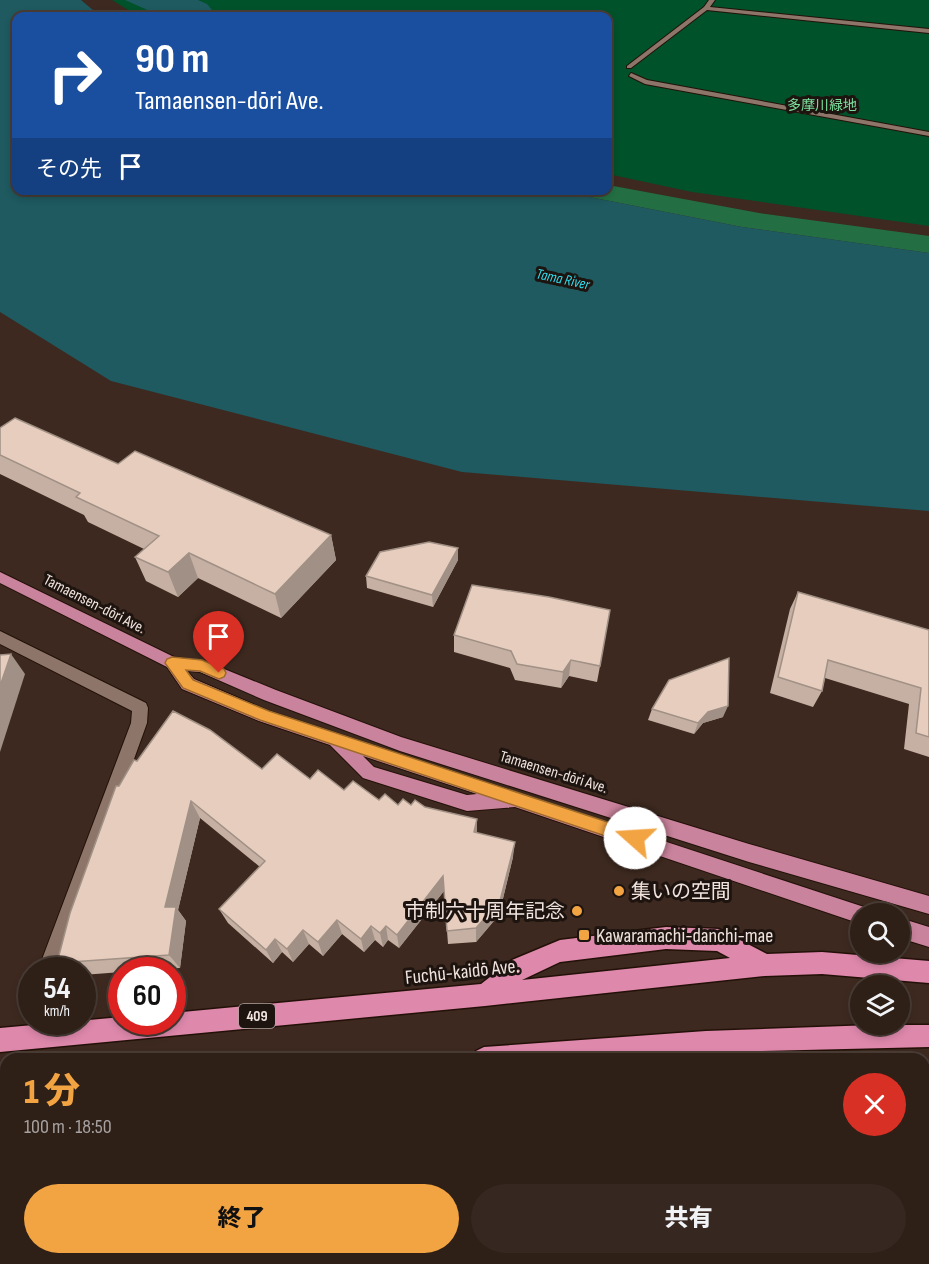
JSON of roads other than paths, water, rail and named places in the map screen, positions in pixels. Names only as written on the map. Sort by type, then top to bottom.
[{"type":"highway","points":[[485,995],[520,968],[560,951],[666,938],[719,940],[765,965]]},
{"type":"highway","name":"Fuchū-kaidō Ave.","points":[[96,1024],[485,995],[765,965],[822,963],[929,972]]},
{"type":"highway","name":"Fuchū-kaidō Ave.","points":[[0,1040],[18,1034]]},
{"type":"highway","points":[[551,1053],[640,1045],[843,1035],[929,1036]]},
{"type":"main road","name":"Tamaensen-dōri Ave.","points":[[0,577],[172,663],[202,666],[270,695],[400,744],[749,853],[929,905]]},
{"type":"main road","name":"Tamaensen-dōri Ave.","points":[[172,663],[188,684],[266,716],[331,736],[369,773],[466,803],[522,800],[850,911]]},
{"type":"main road","points":[[910,931],[929,937]]},
{"type":"lane","points":[[712,0],[706,8],[630,71],[645,82],[929,134]]},
{"type":"lane","points":[[706,8],[929,31]]},
{"type":"lane","points":[[0,637],[140,708],[139,723],[53,957]]},
{"type":"water","name":"Tama River","points":[[0,0],[81,0],[95,12],[12,12],[12,195],[579,195],[742,227],[929,253],[929,511],[462,472],[111,381],[0,312]]},
{"type":"water","points":[[125,0],[198,0],[207,4],[214,12],[152,12]]},
{"type":"place","name":"集いの空間","points":[[619,891]]},
{"type":"place","name":"市制六十周年記念","points":[[577,911]]},
{"type":"place","name":"Kawaramachi-danchi-mae","points":[[584,935]]},
{"type":"park label","name":"多摩川緑地","points":[[822,105]]}]
